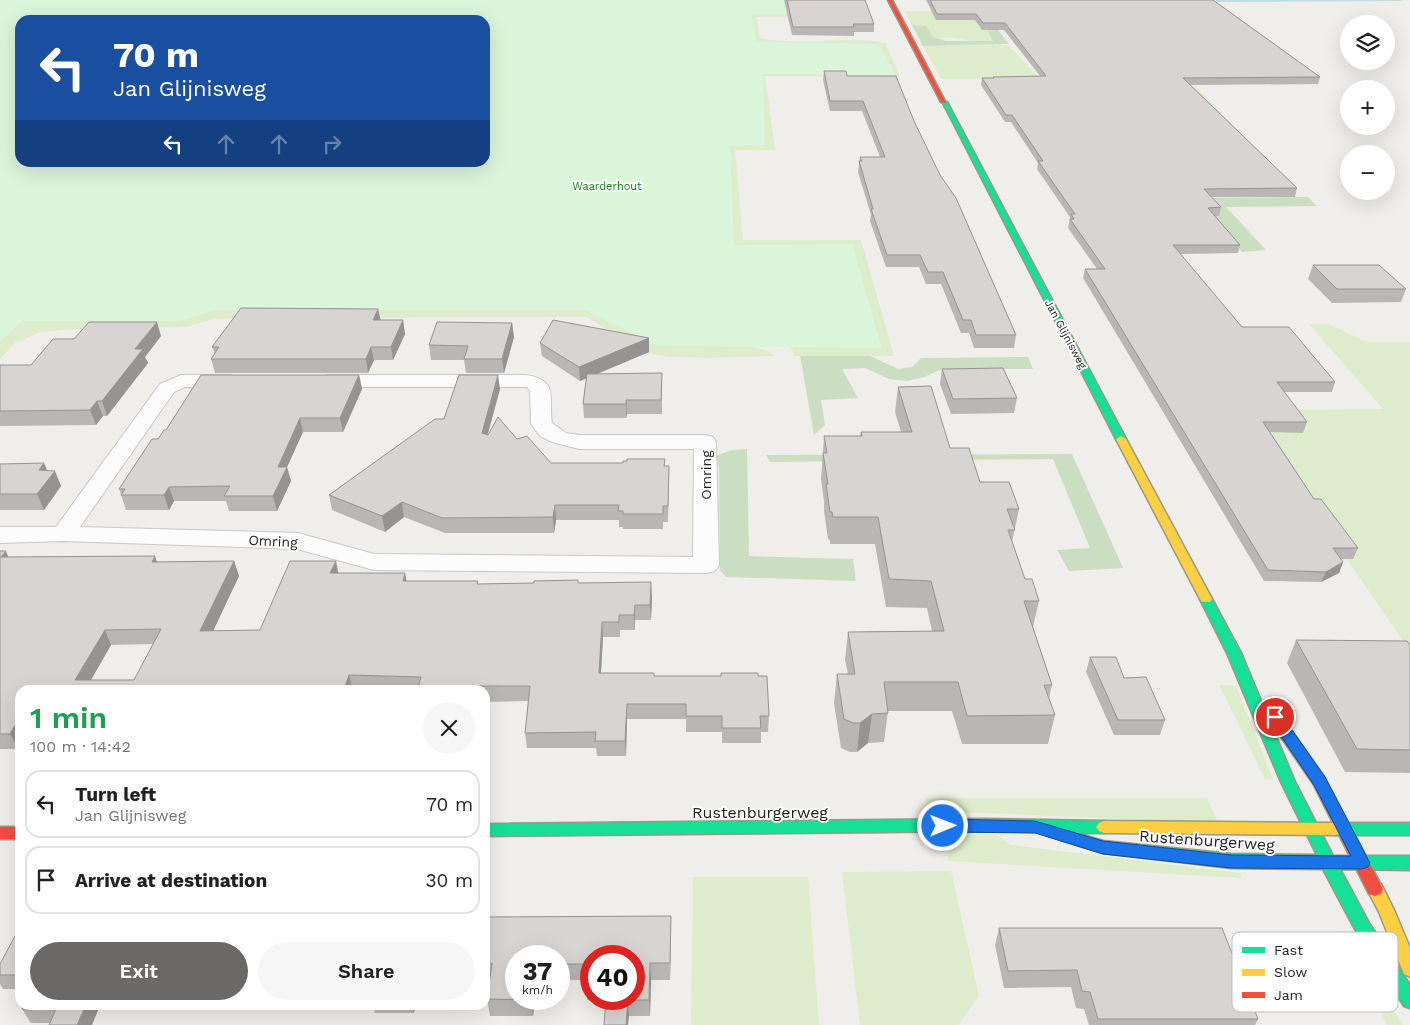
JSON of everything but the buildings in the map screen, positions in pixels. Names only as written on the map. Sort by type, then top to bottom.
[{"type":"street","name":"Jan Glijnisweg","points":[[890,0],[1241,668],[1288,782],[1365,932]]},
{"type":"street","name":"Omring","points":[[0,536],[64,534],[298,541],[374,562],[706,565],[705,442],[578,442],[558,438],[548,432],[541,424],[541,392],[536,384],[524,380],[309,381]]},
{"type":"street","points":[[64,534],[167,388],[181,381],[250,381]]},
{"type":"street","name":"Jan Glijnisweg","points":[[1241,668],[1319,781],[1386,910],[1395,932]]},
{"type":"street","name":"Rustenburgerweg","points":[[490,830],[983,825],[1035,827],[1410,829]]},
{"type":"street","name":"Rustenburgerweg","points":[[1035,827],[1103,847],[1231,861],[1410,863]]},
{"type":"street","points":[[0,833],[15,833]]},
{"type":"street","name":"Jan Glijnisweg","points":[[1398,940],[1410,969]]},
{"type":"street","name":"Jan Glijnisweg","points":[[1398,982],[1410,1000]]},
{"type":"green space","name":"Waarderhout","points":[[0,0],[859,0],[865,14],[751,14],[756,42],[878,44],[896,75],[763,74],[765,145],[730,146],[734,245],[852,244],[882,348],[657,346],[585,310],[218,310],[179,321],[22,321],[0,342]]},
{"type":"green space","points":[[864,0],[871,16],[757,17],[760,38],[791,41],[854,40],[885,43],[900,76],[765,76],[775,150],[735,150],[743,240],[861,240],[894,356],[795,356],[789,344],[413,230],[739,47],[735,5]]},
{"type":"green space","points":[[905,11],[973,12],[993,23],[998,30],[987,30],[995,40],[989,41],[935,38],[926,26],[912,25]]},
{"type":"green space","points":[[912,25],[926,26],[933,37],[946,41],[993,41],[987,30],[998,30],[1009,44],[923,46]]},
{"type":"green space","points":[[1008,45],[1050,89],[1197,88],[1222,113],[1032,113],[1013,79],[941,79],[923,46]]},
{"type":"green space","points":[[1308,197],[1317,206],[1226,207],[1266,250],[1242,252],[1197,198]]},
{"type":"green space","points":[[580,302],[766,350],[775,356],[685,358],[650,354],[631,347],[586,317],[241,318],[214,319],[186,327],[76,329],[40,332],[15,343],[0,359],[0,324],[9,315],[203,307]]},
{"type":"green space","points":[[1309,324],[1329,324],[1367,342],[1410,342],[1410,651],[1244,410],[1383,409]]},
{"type":"green space","points":[[800,356],[870,356],[898,369],[912,367],[921,358],[1028,357],[1033,369],[942,369],[924,377],[907,381],[889,379],[865,368],[842,369],[858,398],[821,400],[825,425],[814,435]]},
{"type":"green space","points":[[747,449],[749,556],[853,559],[856,581],[726,577],[720,570],[719,466],[715,456],[732,450]]},
{"type":"green space","points":[[1072,454],[1123,568],[1069,571],[1057,550],[1090,548],[1053,459],[770,462],[766,455]]},
{"type":"green space","points":[[1219,685],[1236,686],[1273,779],[1265,779]]},
{"type":"green space","points":[[925,798],[1207,798],[1218,823],[935,811],[926,806]]},
{"type":"green space","points":[[969,833],[997,835],[1011,845],[1240,873],[1241,878],[948,861],[948,853]]},
{"type":"green space","points":[[951,871],[979,996],[958,1025],[860,1025],[842,872]]},
{"type":"green space","points":[[693,877],[808,877],[819,1025],[691,1025]]},
{"type":"green space","points":[[1381,1012],[1394,1012],[1402,1025],[1387,1025]]},
{"type":"water","points":[[1216,0],[1401,0],[1403,1],[1218,2]]},
{"type":"traffic: fast","points":[[944,102],[1121,439]]},
{"type":"traffic: fast","points":[[1206,599],[1234,653],[1288,782],[1366,932]]},
{"type":"traffic: fast","points":[[490,830],[983,825],[1104,827]]},
{"type":"traffic: fast","points":[[1336,829],[1410,829]]},
{"type":"traffic: fast","points":[[1066,836],[1103,847],[1231,861],[1410,863]]},
{"type":"traffic: fast","points":[[1398,982],[1410,1000]]},
{"type":"traffic: slow","points":[[1121,439],[1206,599]]},
{"type":"traffic: slow","points":[[1104,827],[1336,829]]},
{"type":"traffic: slow","points":[[1375,889],[1395,932]]},
{"type":"traffic: slow","points":[[1398,940],[1410,969]]},
{"type":"traffic: jam","points":[[890,0],[944,102]]},
{"type":"traffic: jam","points":[[1273,715],[1319,781],[1375,889]]},
{"type":"traffic: jam","points":[[0,833],[15,833]]},
{"type":"route","points":[[943,826],[1035,827],[1103,847],[1231,861],[1362,863],[1319,781],[1275,717]]}]
